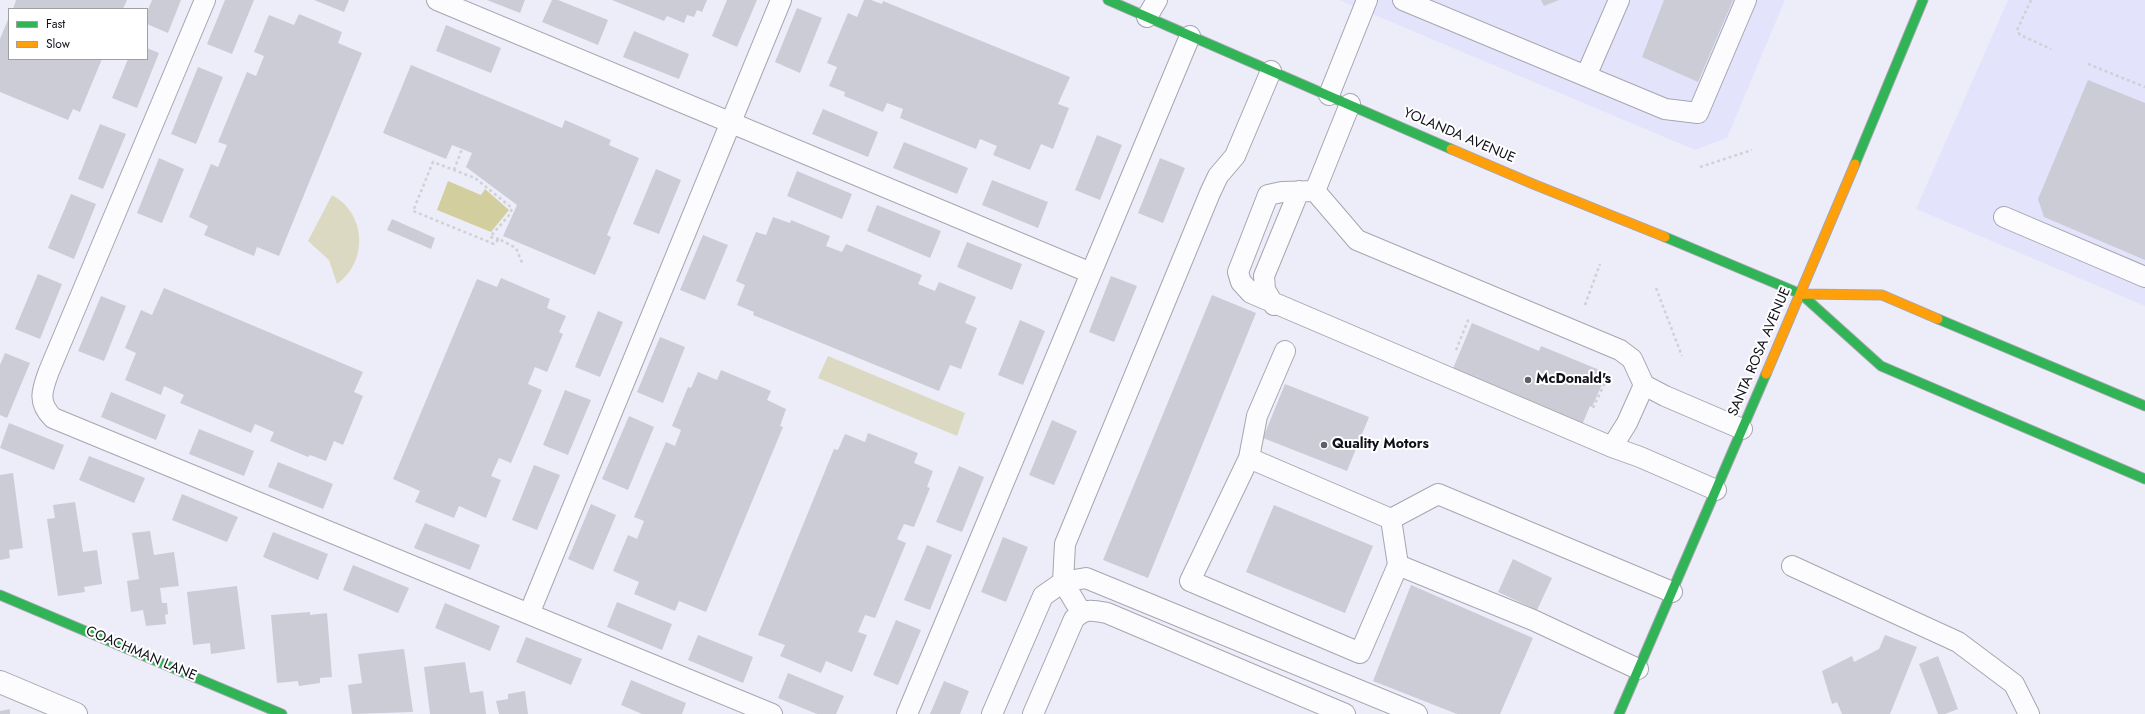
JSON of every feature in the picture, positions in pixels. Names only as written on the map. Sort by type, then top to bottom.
[{"type":"main road","name":"YOLANDA AVENUE","points":[[1108,0],[1533,184],[1706,253],[1801,294]]},
{"type":"main road","name":"SANTA ROSA AVENUE","points":[[1619,714],[1801,294],[1923,0]]},
{"type":"main road","points":[[1801,294],[1882,295],[2145,406]]},
{"type":"main road","points":[[1801,294],[1881,366],[2145,480]]},
{"type":"main road","name":"COACHMAN LANE","points":[[0,595],[282,714]]},
{"type":"street","points":[[0,682],[76,714]]},
{"type":"lane","points":[[205,0],[49,371],[42,393],[45,409],[53,418],[772,714]]},
{"type":"lane","points":[[438,0],[1091,273]]},
{"type":"lane","points":[[529,614],[781,0]]},
{"type":"lane","points":[[1147,17],[1157,0]]},
{"type":"lane","points":[[1329,95],[1367,0]]},
{"type":"lane","points":[[1403,0],[1665,109],[1698,113],[1746,0]]},
{"type":"lane","points":[[1586,76],[1619,0]]},
{"type":"lane","points":[[907,714],[1190,36]]},
{"type":"lane","points":[[1081,612],[1063,582],[1065,544],[1210,193],[1218,176],[1235,156],[1272,71]]},
{"type":"lane","points":[[1274,305],[1265,290],[1264,276],[1350,104]]},
{"type":"lane","points":[[1716,490],[1274,305],[1251,293],[1241,282],[1238,272],[1268,195],[1282,192],[1307,191],[1357,240],[1620,350],[1632,359],[1644,385],[1665,396],[1742,429]]},
{"type":"lane","points":[[2004,216],[2145,277]]},
{"type":"lane","points":[[1285,351],[1257,416],[1249,458],[1190,581],[1360,653],[1398,565],[1391,519]]},
{"type":"lane","points":[[1612,447],[1627,423],[1644,385]]},
{"type":"lane","points":[[1249,458],[1391,519]]},
{"type":"lane","points":[[1391,519],[1438,494],[1672,592]]},
{"type":"lane","points":[[1398,565],[1533,620],[1638,669]]},
{"type":"lane","points":[[1792,566],[1958,642],[2014,684],[2029,714]]},
{"type":"lane","points":[[992,714],[1043,596],[1063,582],[1086,578],[1099,582],[1417,714]]},
{"type":"lane","points":[[1033,714],[1068,629],[1074,619],[1081,612],[1093,610],[1107,613],[1345,714]]},
{"type":"path","points":[[2031,0],[2017,30],[2020,35],[2051,49]]},
{"type":"path","points":[[2088,64],[2145,87]]},
{"type":"path","points":[[454,170],[462,149]]},
{"type":"path","points":[[1700,166],[1752,150]]},
{"type":"path","points":[[498,239],[494,244],[413,211],[433,162],[475,178],[512,208],[510,214],[490,237],[498,239],[516,248],[523,265]]},
{"type":"path","points":[[1584,306],[1600,264]]},
{"type":"path","points":[[1656,288],[1682,356]]},
{"type":"path","points":[[1445,377],[1470,313]]},
{"type":"path","points":[[1581,434],[1611,370]]},
{"type":"shaded area","points":[[1339,0],[1785,0],[1727,138],[1695,150]]},
{"type":"shaded area","points":[[2008,0],[2145,0],[2145,306],[1916,209]]},
{"type":"shaded area","points":[[448,181],[481,195],[485,189],[509,210],[491,232],[437,210]]},
{"type":"shaded area","points":[[332,195],[343,203],[352,213],[357,225],[359,238],[358,250],[354,263],[347,274],[337,284],[329,260],[308,241]]},
{"type":"shaded area","points":[[828,356],[965,413],[957,436],[818,378]]},
{"type":"building","points":[[16,0],[127,0],[123,8],[13,8]]},
{"type":"building","points":[[152,0],[181,0],[168,33],[148,24],[148,10]]},
{"type":"building","points":[[225,0],[254,0],[232,54],[207,44]]},
{"type":"building","points":[[314,0],[349,0],[344,12]]},
{"type":"building","points":[[487,0],[525,0],[520,13]]},
{"type":"building","points":[[552,0],[558,0],[608,20],[598,45],[542,22]]},
{"type":"building","points":[[612,0],[707,0],[702,12],[697,10],[694,17],[687,15],[684,23],[667,16],[664,21]]},
{"type":"building","points":[[727,0],[757,0],[737,47],[712,36]]},
{"type":"building","points":[[864,0],[871,0],[882,4],[883,1],[1070,77],[1058,104],[1069,108],[1053,149],[1041,144],[1030,170],[993,155],[997,146],[980,139],[976,149],[900,118],[903,109],[887,103],[883,112],[844,96],[845,92],[829,86],[837,67],[827,63],[848,13],[857,17]]},
{"type":"building","points":[[1541,0],[1559,0],[1544,6]]},
{"type":"building","points":[[1664,0],[1733,0],[1698,82],[1642,57]]},
{"type":"building","points":[[797,8],[822,18],[800,73],[775,62]]},
{"type":"building","points":[[299,14],[342,32],[338,43],[362,53],[279,256],[257,247],[254,256],[204,235],[208,226],[189,217],[211,164],[218,167],[227,145],[218,142],[247,72],[256,76],[264,56],[254,52],[269,15],[294,25]]},
{"type":"building","points":[[8,19],[8,60],[102,60],[80,112],[73,109],[68,120],[0,92],[0,39]]},
{"type":"building","points":[[446,25],[501,48],[491,73],[436,51]]},
{"type":"building","points":[[634,31],[689,54],[679,79],[623,57]]},
{"type":"building","points":[[148,48],[159,53],[137,108],[112,98],[128,60],[148,60]]},
{"type":"building","points":[[411,65],[562,128],[565,120],[611,140],[609,145],[639,158],[607,235],[611,237],[595,275],[503,236],[517,205],[466,167],[472,153],[452,145],[446,159],[383,133]]},
{"type":"building","points":[[198,67],[223,77],[196,144],[171,134]]},
{"type":"building","points":[[2088,80],[2145,103],[2145,260],[2044,217],[2038,199]]},
{"type":"building","points":[[823,109],[878,132],[868,157],[812,134]]},
{"type":"building","points":[[100,124],[126,134],[103,189],[78,179]]},
{"type":"building","points":[[1097,135],[1122,145],[1100,200],[1075,190]]},
{"type":"building","points":[[904,142],[968,168],[957,194],[893,168]]},
{"type":"building","points":[[159,158],[184,169],[162,223],[137,213]]},
{"type":"building","points":[[1160,158],[1185,168],[1163,223],[1138,213]]},
{"type":"building","points":[[656,169],[681,180],[659,234],[633,224]]},
{"type":"building","points":[[797,171],[852,194],[842,219],[787,196]]},
{"type":"building","points":[[992,180],[1048,202],[1038,228],[982,205]]},
{"type":"building","points":[[71,194],[96,204],[74,259],[48,248]]},
{"type":"building","points":[[877,205],[941,231],[930,258],[867,231]]},
{"type":"building","points":[[773,217],[790,223],[791,220],[830,236],[826,246],[842,252],[846,244],[922,275],[918,284],[935,291],[939,282],[976,297],[965,323],[977,328],[961,369],[950,365],[939,391],[753,315],[754,312],[737,305],[745,285],[736,281],[756,232],[766,235]]},
{"type":"building","points":[[392,219],[435,238],[431,249],[387,230]]},
{"type":"building","points":[[703,235],[728,245],[705,300],[680,290]]},
{"type":"building","points":[[967,242],[1022,264],[1012,290],[957,267]]},
{"type":"building","points":[[38,274],[62,284],[40,339],[15,329]]},
{"type":"building","points":[[1111,276],[1137,286],[1114,342],[1089,332]]},
{"type":"building","points":[[501,278],[550,299],[547,308],[566,316],[559,332],[563,334],[547,372],[535,367],[528,384],[542,390],[511,463],[499,458],[491,476],[501,480],[486,518],[459,506],[454,518],[415,502],[420,491],[393,479],[477,279],[497,287]]},
{"type":"building","points":[[164,288],[363,372],[354,392],[363,396],[343,445],[334,441],[326,461],[310,455],[308,457],[270,441],[274,432],[255,424],[251,433],[180,403],[184,395],[164,386],[161,395],[125,380],[136,353],[125,348],[141,310],[152,315]]},
{"type":"building","points":[[1212,295],[1256,313],[1148,578],[1103,560]]},
{"type":"building","points":[[101,296],[126,306],[104,361],[78,351]]},
{"type":"building","points":[[598,311],[623,322],[600,377],[575,367]]},
{"type":"building","points":[[1020,320],[1045,331],[1023,385],[998,375]]},
{"type":"building","points":[[1472,323],[1539,351],[1541,346],[1607,373],[1592,407],[1590,406],[1582,425],[1452,371]]},
{"type":"building","points":[[660,337],[685,347],[663,403],[637,392]]},
{"type":"building","points":[[5,353],[30,363],[7,418],[0,415],[0,365]]},
{"type":"building","points":[[721,370],[771,391],[767,400],[786,409],[780,426],[783,427],[706,612],[679,601],[675,611],[634,594],[639,582],[613,571],[628,535],[637,539],[644,521],[634,517],[666,442],[675,446],[681,430],[672,426],[688,387],[691,388],[698,372],[717,380]]},
{"type":"building","points":[[1285,384],[1369,417],[1347,471],[1263,438]]},
{"type":"building","points":[[565,390],[591,400],[568,455],[543,445]]},
{"type":"building","points":[[111,392],[166,415],[156,440],[101,417]]},
{"type":"building","points":[[629,416],[654,427],[628,490],[602,479]]},
{"type":"building","points":[[1052,420],[1077,431],[1054,485],[1029,475]]},
{"type":"building","points":[[9,423],[64,445],[54,470],[0,448]]},
{"type":"building","points":[[199,429],[254,451],[244,476],[189,454]]},
{"type":"building","points":[[868,433],[918,453],[914,463],[933,471],[927,487],[930,488],[914,527],[904,524],[897,539],[906,543],[875,618],[865,615],[858,632],[867,635],[852,672],[826,661],[821,673],[780,656],[785,645],[758,635],[834,449],[838,450],[845,434],[865,442]]},
{"type":"building","points":[[89,456],[145,478],[134,503],[79,480]]},
{"type":"building","points":[[278,462],[333,484],[323,509],[268,487]]},
{"type":"building","points":[[534,465],[560,475],[537,530],[512,520]]},
{"type":"building","points":[[959,466],[984,477],[962,532],[936,522]]},
{"type":"building","points":[[13,473],[23,548],[9,550],[10,558],[0,560],[0,475]]},
{"type":"building","points":[[182,494],[238,517],[227,542],[172,520]]},
{"type":"building","points":[[75,502],[83,552],[97,550],[102,584],[84,587],[85,592],[58,596],[47,519],[55,518],[53,505]]},
{"type":"building","points":[[591,504],[616,515],[593,570],[568,559]]},
{"type":"building","points":[[1274,505],[1373,546],[1345,613],[1246,572]]},
{"type":"building","points":[[425,523],[480,545],[470,570],[414,548]]},
{"type":"building","points":[[150,531],[154,555],[174,552],[179,586],[160,588],[162,603],[167,603],[168,614],[165,615],[166,624],[146,626],[143,610],[131,612],[127,581],[139,579],[132,533]]},
{"type":"building","points":[[273,532],[328,554],[318,580],[263,557]]},
{"type":"building","points":[[1003,537],[1028,547],[1006,602],[981,592]]},
{"type":"building","points":[[927,545],[952,555],[930,610],[904,600]]},
{"type":"building","points":[[1513,559],[1552,578],[1537,610],[1498,592]]},
{"type":"building","points":[[353,565],[409,588],[398,613],[343,590]]},
{"type":"building","points":[[1411,585],[1533,638],[1500,714],[1457,714],[1373,681]]},
{"type":"building","points":[[237,586],[245,649],[211,654],[210,643],[193,645],[187,592]]},
{"type":"building","points":[[617,602],[672,624],[662,650],[607,627]]},
{"type":"building","points":[[445,603],[500,626],[490,651],[435,628]]},
{"type":"building","points":[[310,612],[310,615],[327,613],[332,677],[320,678],[320,683],[299,686],[298,681],[277,683],[271,615]]},
{"type":"building","points":[[896,620],[921,630],[898,685],[873,675]]},
{"type":"building","points":[[698,635],[753,657],[743,683],[688,660]]},
{"type":"building","points":[[1885,635],[1917,647],[1890,714],[1842,714],[1837,702],[1832,704],[1822,671],[1852,656],[1854,662],[1879,649]]},
{"type":"building","points":[[526,637],[582,659],[571,685],[516,662]]},
{"type":"building","points":[[404,649],[413,712],[352,714],[348,685],[362,683],[358,654]]},
{"type":"building","points":[[1938,656],[1958,709],[1945,714],[1938,714],[1919,664]]},
{"type":"building","points":[[465,662],[470,693],[483,691],[486,714],[430,714],[424,667]]},
{"type":"building","points":[[788,673],[844,696],[836,714],[817,714],[778,698]]},
{"type":"building","points":[[631,680],[686,703],[682,714],[642,714],[621,705]]},
{"type":"building","points":[[944,681],[969,691],[960,714],[930,714]]},
{"type":"building","points":[[525,691],[528,714],[499,714],[496,701],[508,699],[508,694]]},
{"type":"building","points":[[10,709],[10,714],[0,714],[0,711]]},
{"type":"traffic: fast","points":[[1108,0],[1451,149]]},
{"type":"traffic: fast","points":[[1855,164],[1923,0]]},
{"type":"traffic: fast","points":[[1665,237],[1801,294]]},
{"type":"traffic: fast","points":[[1801,294],[1881,366],[2145,479]]},
{"type":"traffic: fast","points":[[1938,319],[2145,406]]},
{"type":"traffic: fast","points":[[1619,714],[1766,374]]},
{"type":"traffic: fast","points":[[0,595],[282,714]]},
{"type":"traffic: slow","points":[[1451,149],[1665,237]]},
{"type":"traffic: slow","points":[[1766,374],[1855,164]]},
{"type":"traffic: slow","points":[[1801,294],[1882,295],[1938,319]]},
{"type":"place","name":"McDonald's","points":[[1528,380]]},
{"type":"place","name":"Quality Motors","points":[[1324,445]]}]
